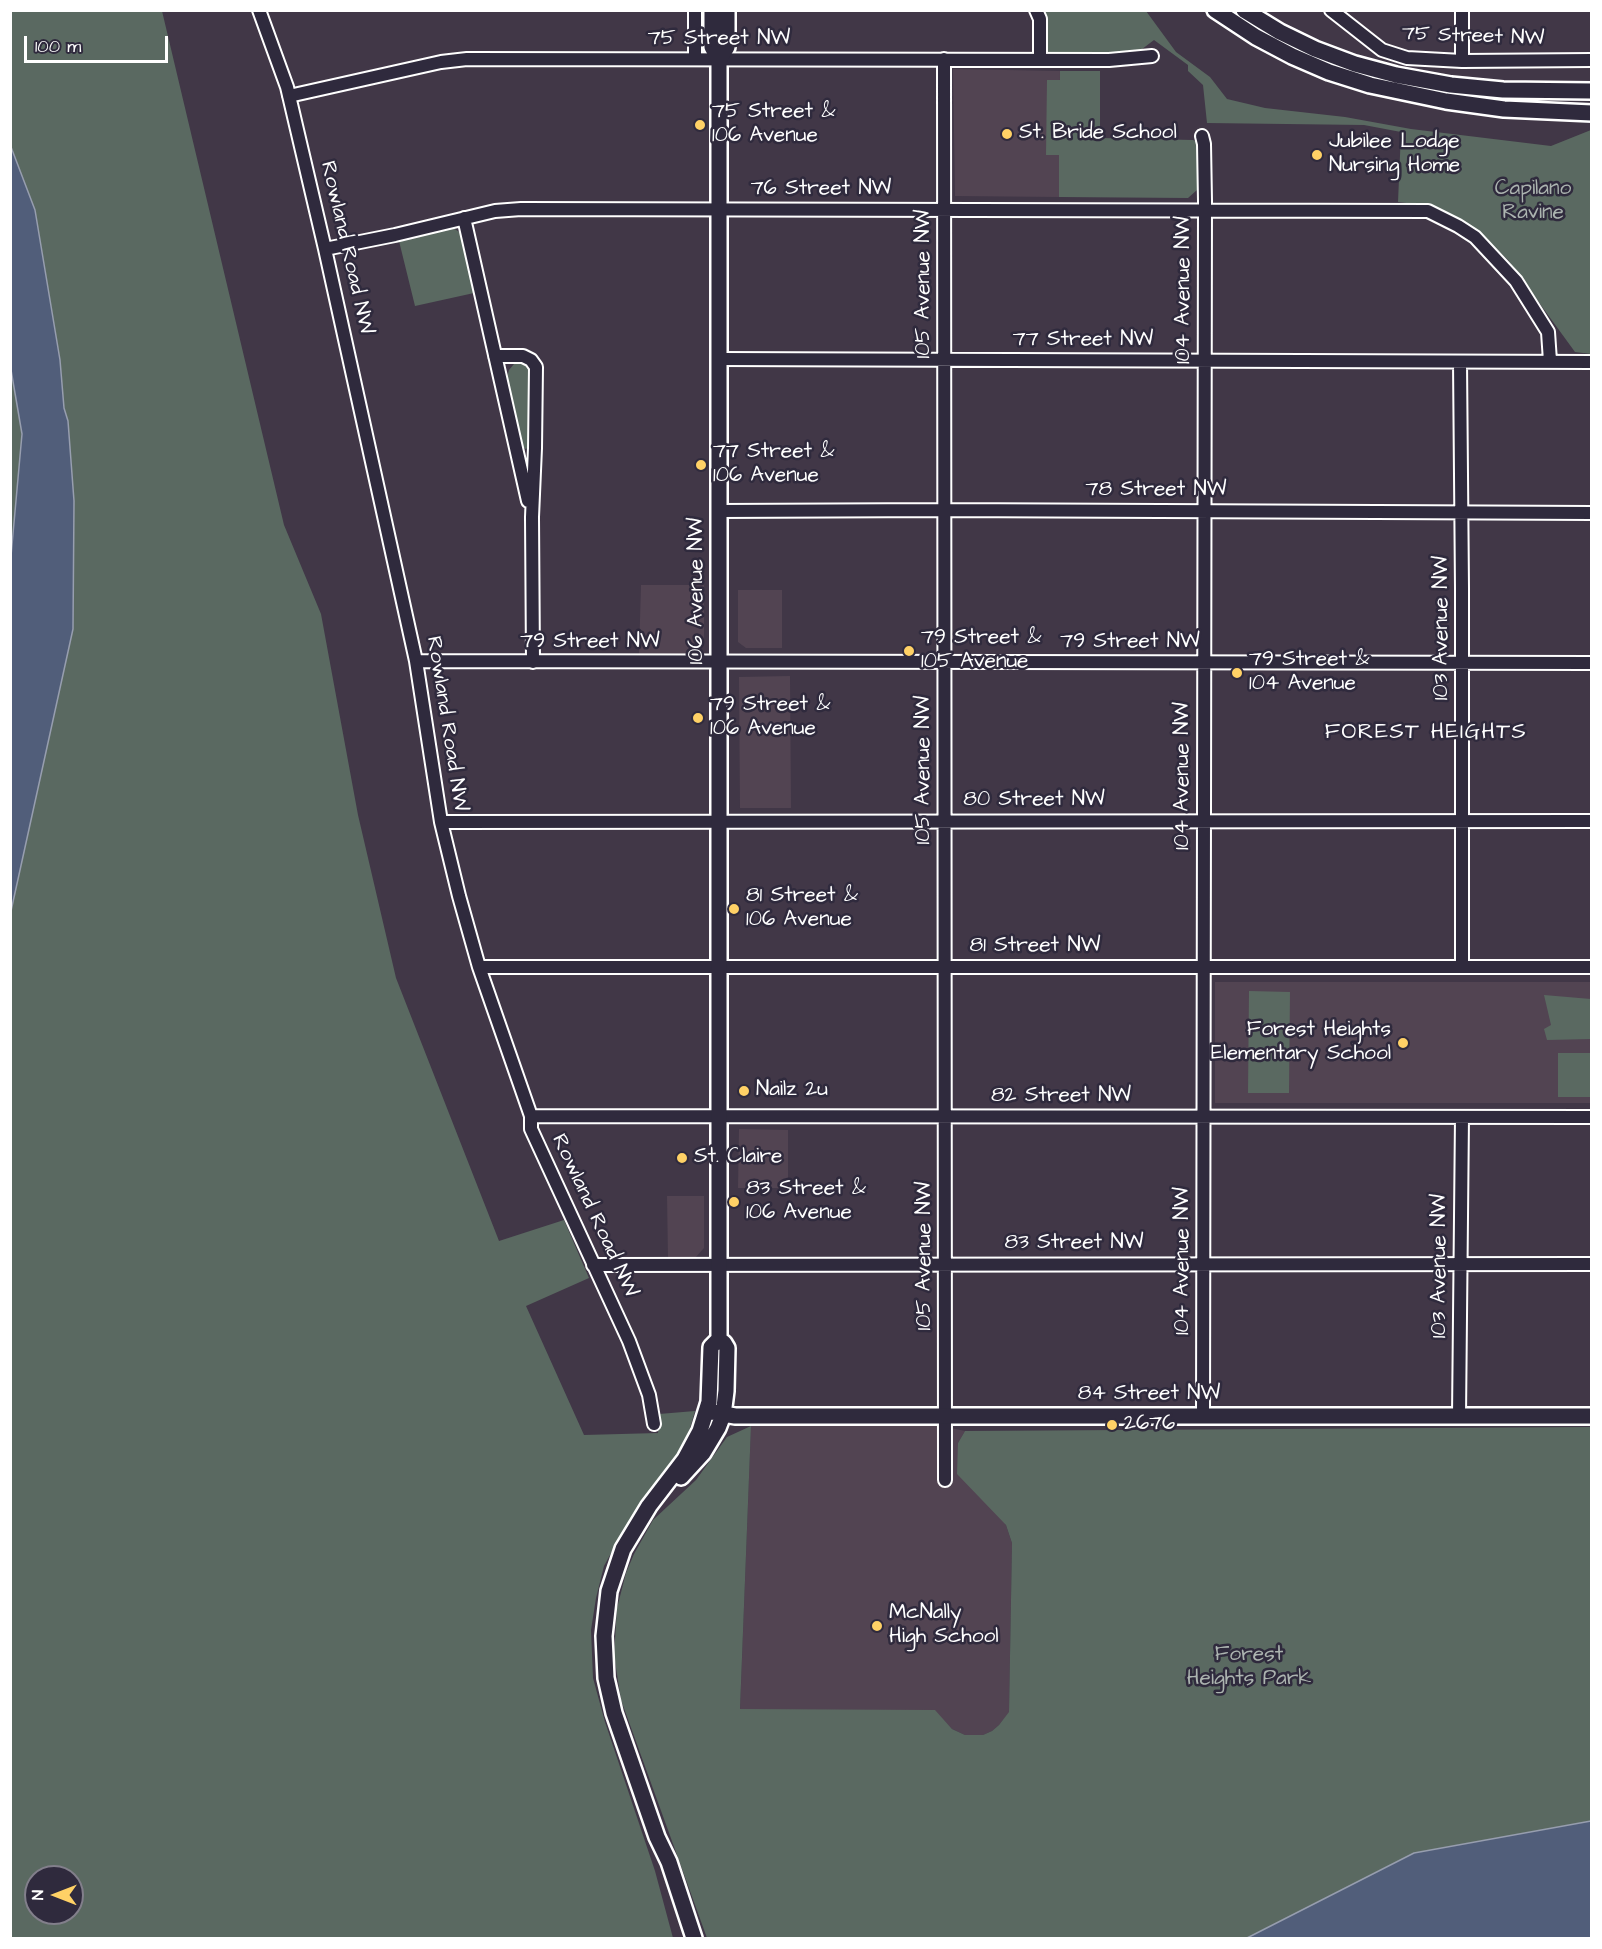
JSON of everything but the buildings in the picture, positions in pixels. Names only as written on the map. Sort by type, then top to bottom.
[{"type":"main road","name":"106 Avenue NW","points":[[712,10],[712,47],[719,60],[718,1339]]},
{"type":"main road","name":"106 Avenue NW","points":[[719,60],[727,47],[727,10]]},
{"type":"main road","points":[[1215,10],[1256,37],[1292,56],[1329,72],[1370,85],[1413,96],[1458,103],[1592,113]]},
{"type":"main road","points":[[1244,10],[1280,32],[1315,49],[1355,64],[1406,78],[1503,90],[1592,91]]},
{"type":"main road","name":"106 Avenue NW","points":[[707,1411],[710,1352],[713,1342],[718,1339]]},
{"type":"main road","name":"106 Avenue NW","points":[[718,1339],[727,1348],[723,1414]]},
{"type":"main road","points":[[684,1938],[657,1837],[609,1695],[604,1660],[604,1636],[609,1592],[623,1549],[640,1520],[685,1459],[700,1431],[707,1411]]},
{"type":"main road","name":"84 Street NW","points":[[707,1411],[723,1414],[946,1416],[1592,1416]]},
{"type":"main road","points":[[662,1489],[680,1478],[698,1460],[712,1439],[723,1414]]},
{"type":"main road","points":[[657,1837],[669,1862],[694,1938]]},
{"type":"street","name":"Rowland Road NW","points":[[259,10],[289,96],[325,249],[416,661],[441,822],[479,967],[531,1116],[531,1129],[629,1341],[649,1395],[654,1424]]},
{"type":"street","points":[[694,10],[694,59]]},
{"type":"street","points":[[1036,10],[1041,19],[1040,59]]},
{"type":"street","name":"75 Street NW","points":[[1331,10],[1374,45],[1390,54],[1416,59],[1592,60]]},
{"type":"street","points":[[1462,10],[1462,61]]},
{"type":"street","name":"75 Street NW","points":[[289,96],[441,62],[467,59],[1129,59],[1152,56]]},
{"type":"street","name":"105 Avenue NW","points":[[944,59],[945,1480]]},
{"type":"street","name":"104 Avenue NW","points":[[1202,136],[1205,211],[1203,1416]]},
{"type":"street","name":"76 Street NW","points":[[325,249],[495,211],[521,209],[1428,211],[1475,237],[1516,282],[1548,332],[1550,361]]},
{"type":"street","points":[[464,218],[532,517]]},
{"type":"street","points":[[495,357],[523,356],[531,360],[536,367],[532,517],[533,662]]},
{"type":"street","name":"77 Street NW","points":[[719,359],[1592,362]]},
{"type":"street","name":"103 Avenue NW","points":[[1460,362],[1462,967]]},
{"type":"street","name":"78 Street NW","points":[[719,511],[1592,513]]},
{"type":"street","name":"79 Street NW","points":[[416,661],[1592,663]]},
{"type":"street","name":"80 Street NW","points":[[441,822],[1592,821]]},
{"type":"street","name":"81 Street NW","points":[[479,967],[1592,967]]},
{"type":"street","name":"82 Street NW","points":[[531,1116],[1592,1117]]},
{"type":"street","name":"103 Avenue NW","points":[[1460,1416],[1462,1117]]},
{"type":"street","name":"83 Street NW","points":[[593,1265],[718,1263],[1592,1264]]},
{"type":"shaded area","name":"St. Bride School","points":[[953,69],[1060,71],[1059,197],[955,196]]},
{"type":"shaded area","points":[[641,585],[704,585],[704,644],[696,654],[639,654]]},
{"type":"shaded area","points":[[738,590],[782,590],[782,648],[746,648],[738,642]]},
{"type":"shaded area","points":[[790,676],[791,808],[740,808],[739,677]]},
{"type":"shaded area","name":"Forest Heights Elementary School","points":[[1215,982],[1591,982],[1591,1103],[1215,1103]]},
{"type":"shaded area","points":[[739,1129],[788,1130],[788,1188],[738,1188]]},
{"type":"shaded area","points":[[667,1196],[704,1196],[704,1248],[695,1258],[668,1259]]},
{"type":"shaded area","name":"McNally High School","points":[[932,1424],[965,1431],[958,1443],[1006,1525],[1012,1543],[1009,1713],[992,1731],[983,1735],[965,1735],[952,1729],[934,1710],[740,1710],[751,1426]]},
{"type":"green space","points":[[11,11],[162,11],[284,525],[321,614],[358,815],[396,978],[499,1241],[564,1220],[589,1278],[526,1306],[584,1435],[658,1433],[659,1414],[695,1411],[686,1442],[679,1456],[622,1533],[604,1566],[591,1630],[593,1678],[605,1722],[655,1871],[673,1938],[11,1938],[10,911],[73,629],[74,501],[68,421],[64,408],[60,360],[35,210],[11,147]]},
{"type":"green space","name":"Capilano Ravine","points":[[1036,11],[1146,11],[1176,52],[1210,77],[1227,99],[1265,108],[1551,146],[1591,130],[1591,354],[1575,352],[1508,260],[1482,235],[1451,215],[1431,206],[1398,202],[1401,132],[1364,125],[1207,123],[1203,85],[1188,71],[1188,65],[1154,40],[1129,59],[1040,59]]},
{"type":"green space","points":[[1060,71],[1100,71],[1100,138],[1193,140],[1197,142],[1197,190],[1188,198],[1059,197],[1059,155],[1046,155],[1047,80],[1060,80]]},
{"type":"green space","points":[[453,228],[461,233],[474,293],[415,306],[399,241]]},
{"type":"green space","points":[[520,363],[526,366],[531,373],[530,447],[526,449],[522,447],[507,377],[514,364]]},
{"type":"green space","points":[[11,364],[22,434],[11,567]]},
{"type":"green space","points":[[1249,991],[1290,992],[1289,1093],[1248,1093]]},
{"type":"green space","points":[[1544,995],[1591,999],[1591,1039],[1547,1040],[1544,1029],[1551,1025]]},
{"type":"green space","points":[[1558,1053],[1591,1053],[1591,1097],[1558,1097]]},
{"type":"green space","name":"Forest Heights Park","points":[[751,1426],[740,1709],[935,1710],[952,1729],[965,1735],[983,1735],[992,1731],[1009,1712],[1012,1543],[1006,1525],[957,1474],[958,1443],[965,1431],[1591,1427],[1591,1821],[1414,1853],[1247,1938],[707,1938],[621,1700],[614,1655],[617,1608],[626,1573],[653,1520],[696,1480],[727,1437]]},
{"type":"water","points":[[11,147],[35,210],[60,360],[64,408],[68,421],[74,501],[73,629],[11,911],[10,567],[22,434],[10,364]]},
{"type":"water","points":[[1591,1821],[1591,1938],[1247,1938],[1414,1853]]},
{"type":"place","name":"75 Street & 106 Avenue","points":[[700,125]]},
{"type":"place","name":"St. Bride School","points":[[1007,134]]},
{"type":"place","name":"Jubilee Lodge Nursing Home","points":[[1317,155]]},
{"type":"place","name":"77 Street & 106 Avenue","points":[[701,465]]},
{"type":"place","name":"79 Street & 105 Avenue","points":[[909,651]]},
{"type":"place","name":"79 Street & 104 Avenue","points":[[1237,673]]},
{"type":"place","name":"79 Street & 106 Avenue","points":[[698,718]]},
{"type":"place","name":"81 Street & 106 Avenue","points":[[734,909]]},
{"type":"place","name":"Forest Heights Elementary School","points":[[1403,1043]]},
{"type":"place","name":"Nailz 2u","points":[[744,1091]]},
{"type":"place","name":"St. Claire","points":[[682,1158]]},
{"type":"place","name":"83 Street & 106 Avenue","points":[[734,1202]]},
{"type":"place","name":"2676","points":[[1112,1425]]},
{"type":"place","name":"McNally High School","points":[[877,1626]]},
{"type":"district","name":"FOREST HEIGHTS","points":[[1426,733]]}]
